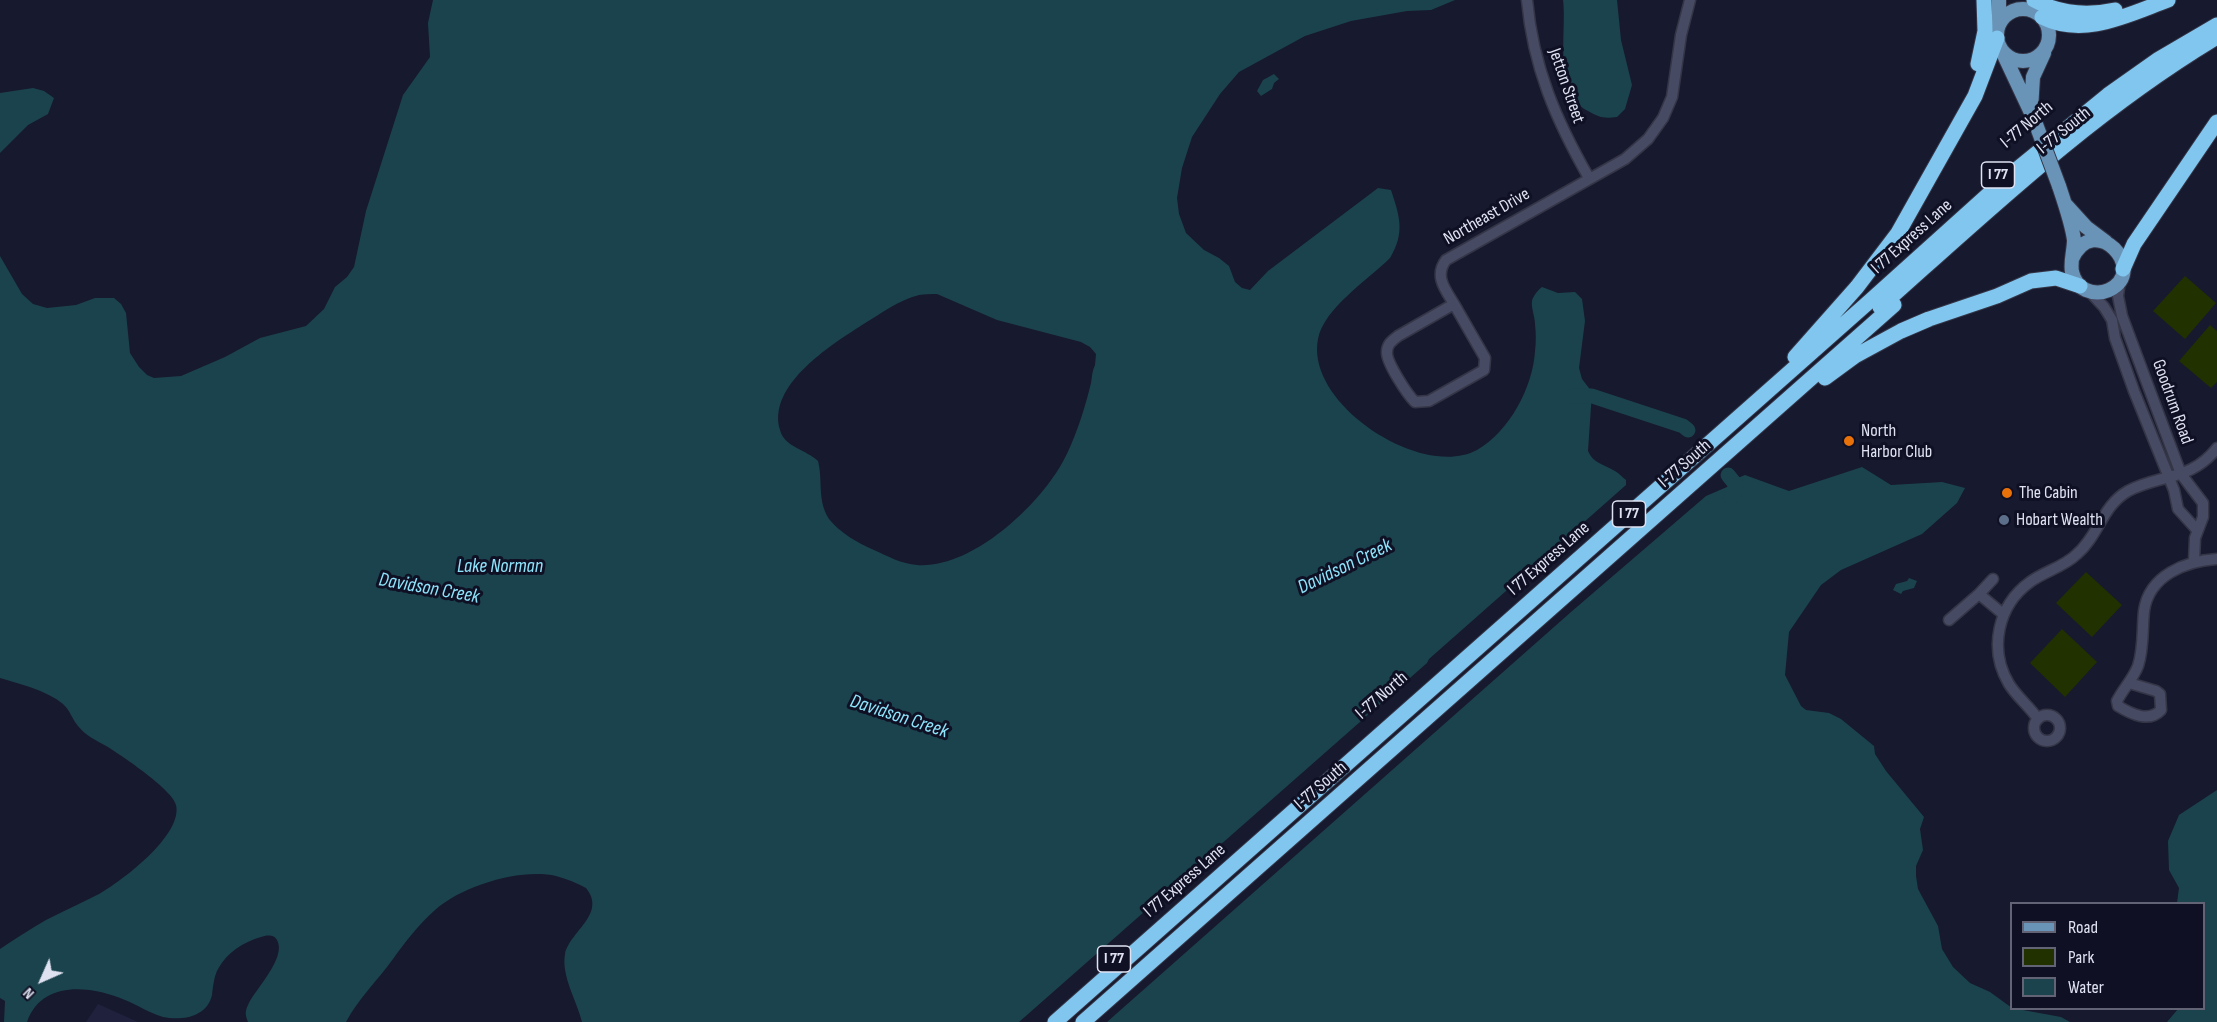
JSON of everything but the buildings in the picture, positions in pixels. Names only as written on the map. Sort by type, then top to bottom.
[{"type":"highway","points":[[1931,171],[1980,57],[1985,25],[1984,0]]},
{"type":"highway","points":[[2036,9],[2086,14],[2159,0]]},
{"type":"highway","points":[[2036,9],[2062,25],[2082,26],[2119,18],[2168,0]]},
{"type":"highway","name":"I-77 North","points":[[1042,1022],[2006,168],[2078,107],[2155,52],[2217,15]]},
{"type":"highway","name":"I 77 Express Lane","points":[[1055,1022],[2011,174],[2108,95],[2159,59],[2217,25]]},
{"type":"highway","points":[[1796,356],[1857,287],[1889,246],[1975,96],[1999,38]]},
{"type":"highway","name":"I 77 Express Lane","points":[[1070,1022],[2051,156],[2123,98],[2217,38]]},
{"type":"highway","name":"I-77 South","points":[[1083,1022],[2072,149],[2145,93],[2217,47]]},
{"type":"highway","points":[[2122,274],[2134,244],[2217,122]]},
{"type":"highway","points":[[1743,439],[1855,356],[1915,324],[1997,296],[2037,279],[2056,278],[2085,289]]},
{"type":"main road","points":[[1999,0],[1999,38],[2019,90],[2032,114],[2066,205],[2074,240],[2072,271],[2085,289],[2107,291],[2122,274],[2119,252],[2090,230],[2066,205]]},
{"type":"main road","points":[[2019,0],[2036,9],[2049,33],[2045,51],[2033,77],[2032,114]]},
{"type":"main road","points":[[1999,38],[2010,13],[2021,9],[2036,9]]},
{"type":"main road","points":[[1999,38],[2009,57],[2020,61],[2031,60],[2045,51]]},
{"type":"main road","points":[[2072,259],[2078,249],[2088,243],[2099,241],[2110,244]]},
{"type":"street","name":"Jetton Street","points":[[1527,0],[1536,54],[1548,97],[1564,133],[1589,178]]},
{"type":"street","name":"Northeast Drive","points":[[1454,304],[1398,336],[1390,342],[1387,349],[1386,355],[1390,363],[1415,402],[1430,400],[1484,370],[1485,358],[1440,278],[1440,268],[1446,260],[1625,159],[1648,139],[1663,118],[1672,97],[1681,35],[1690,0]]},
{"type":"street","name":"Goodrum Road","points":[[2122,274],[2118,296],[2122,316],[2175,476],[2178,509],[2197,530]]},
{"type":"street","name":"Goodrum Road","points":[[2085,289],[2104,308],[2112,320],[2115,338],[2134,391],[2175,476],[2203,503],[2203,517],[2197,530],[2194,561]]},
{"type":"street","points":[[2038,719],[2012,689],[2003,672],[1998,644],[2003,614],[2015,596],[2029,583],[2066,563],[2080,552],[2092,537],[2105,511],[2115,500],[2136,488],[2175,476],[2204,462],[2217,448]]},
{"type":"street","points":[[2129,683],[2139,664],[2145,607],[2151,592],[2167,575],[2194,561],[2217,559]]},
{"type":"street","points":[[1949,620],[1993,579]]},
{"type":"street","points":[[1979,594],[2003,614]]},
{"type":"shaded area","points":[[98,1004],[138,1022],[86,1022]]},
{"type":"green space","points":[[2185,276],[2216,303],[2185,339],[2153,311]]},
{"type":"green space","points":[[2210,325],[2217,331],[2217,382],[2211,388],[2179,361]]},
{"type":"green space","points":[[2086,572],[2122,605],[2092,637],[2056,603]]},
{"type":"green space","points":[[2062,629],[2097,662],[2065,697],[2030,663]]},
{"type":"water","name":"Lake Norman","points":[[433,0],[1455,0],[1431,10],[1407,11],[1351,21],[1305,36],[1239,72],[1220,94],[1192,137],[1182,168],[1177,198],[1179,214],[1186,233],[1204,250],[1229,266],[1235,282],[1242,288],[1250,290],[1268,271],[1378,188],[1391,190],[1400,225],[1395,249],[1390,258],[1348,295],[1329,316],[1318,339],[1319,364],[1330,388],[1348,411],[1372,430],[1399,445],[1427,454],[1454,457],[1477,450],[1499,432],[1517,407],[1530,379],[1536,338],[1533,297],[1542,287],[1558,293],[1575,292],[1582,299],[1585,321],[1579,368],[1582,379],[1592,392],[1588,451],[1595,461],[1617,472],[1626,480],[1626,485],[1019,1022],[582,1022],[567,980],[564,962],[568,946],[590,914],[591,897],[586,888],[579,884],[542,874],[492,881],[446,901],[412,933],[362,997],[346,1022],[248,1022],[247,1007],[278,956],[277,940],[267,935],[242,945],[226,958],[217,972],[209,1002],[205,1008],[193,1016],[163,1017],[112,995],[83,989],[56,992],[44,998],[34,1008],[27,1022],[4,1022],[5,1001],[0,998],[0,949],[28,930],[99,894],[122,879],[161,843],[176,817],[176,805],[166,791],[146,774],[85,733],[65,706],[56,699],[33,688],[0,678],[0,256],[22,294],[33,304],[47,308],[76,305],[95,298],[114,298],[126,313],[130,353],[139,367],[154,378],[181,376],[225,357],[260,338],[306,326],[324,309],[335,287],[347,277],[354,267],[366,211],[403,95],[430,57],[428,23]],"holes":[[[937,294],[997,320],[1081,342],[1096,354],[1091,383],[1079,425],[1066,456],[1050,482],[1019,517],[1000,533],[959,557],[938,564],[917,565],[900,561],[844,533],[833,524],[825,512],[818,461],[782,436],[779,413],[783,397],[792,382],[804,368],[834,344],[890,308],[919,295]]]},
{"type":"water","points":[[1563,0],[1617,0],[1621,40],[1632,85],[1625,109],[1617,117],[1601,117],[1586,110],[1576,101],[1569,89],[1565,75]]},
{"type":"water","points":[[1274,74],[1279,79],[1274,83],[1272,89],[1261,96],[1257,91],[1263,80]]},
{"type":"water","points":[[33,88],[44,91],[54,98],[48,114],[28,125],[0,153],[0,93]]},
{"type":"water","points":[[1862,467],[1891,485],[1942,482],[1965,488],[1957,503],[1922,534],[1841,570],[1821,585],[1789,632],[1785,675],[1801,706],[1806,710],[1829,713],[1841,719],[1874,746],[1875,754],[1886,771],[1924,817],[1920,829],[1923,850],[1916,866],[1918,889],[1938,926],[1942,949],[1953,967],[1970,983],[1990,992],[2010,1007],[2010,1010],[2061,1017],[2070,1022],[1107,1022],[1571,612],[1706,496],[1727,487],[1733,480],[1745,475],[1789,491]]},
{"type":"water","points":[[1909,578],[1917,581],[1914,588],[1903,591],[1901,594],[1893,590],[1896,584],[1907,581]]},
{"type":"water","points":[[2217,790],[2217,1022],[2167,1022],[2177,1010],[2205,1010],[2205,902],[2177,902],[2179,888],[2169,870],[2168,841],[2179,815]]},
{"type":"waterway","name":"Davidson Creek","points":[[1572,396],[1592,396],[1683,426],[1688,430]]},
{"type":"waterway","name":"Davidson Creek","points":[[1728,475],[1736,485],[1731,497]]},
{"type":"place","name":"North Harbor Club","points":[[1849,441]]},
{"type":"place","name":"The Cabin","points":[[2007,493]]},
{"type":"place","name":"Hobart Wealth","points":[[2004,520]]}]
